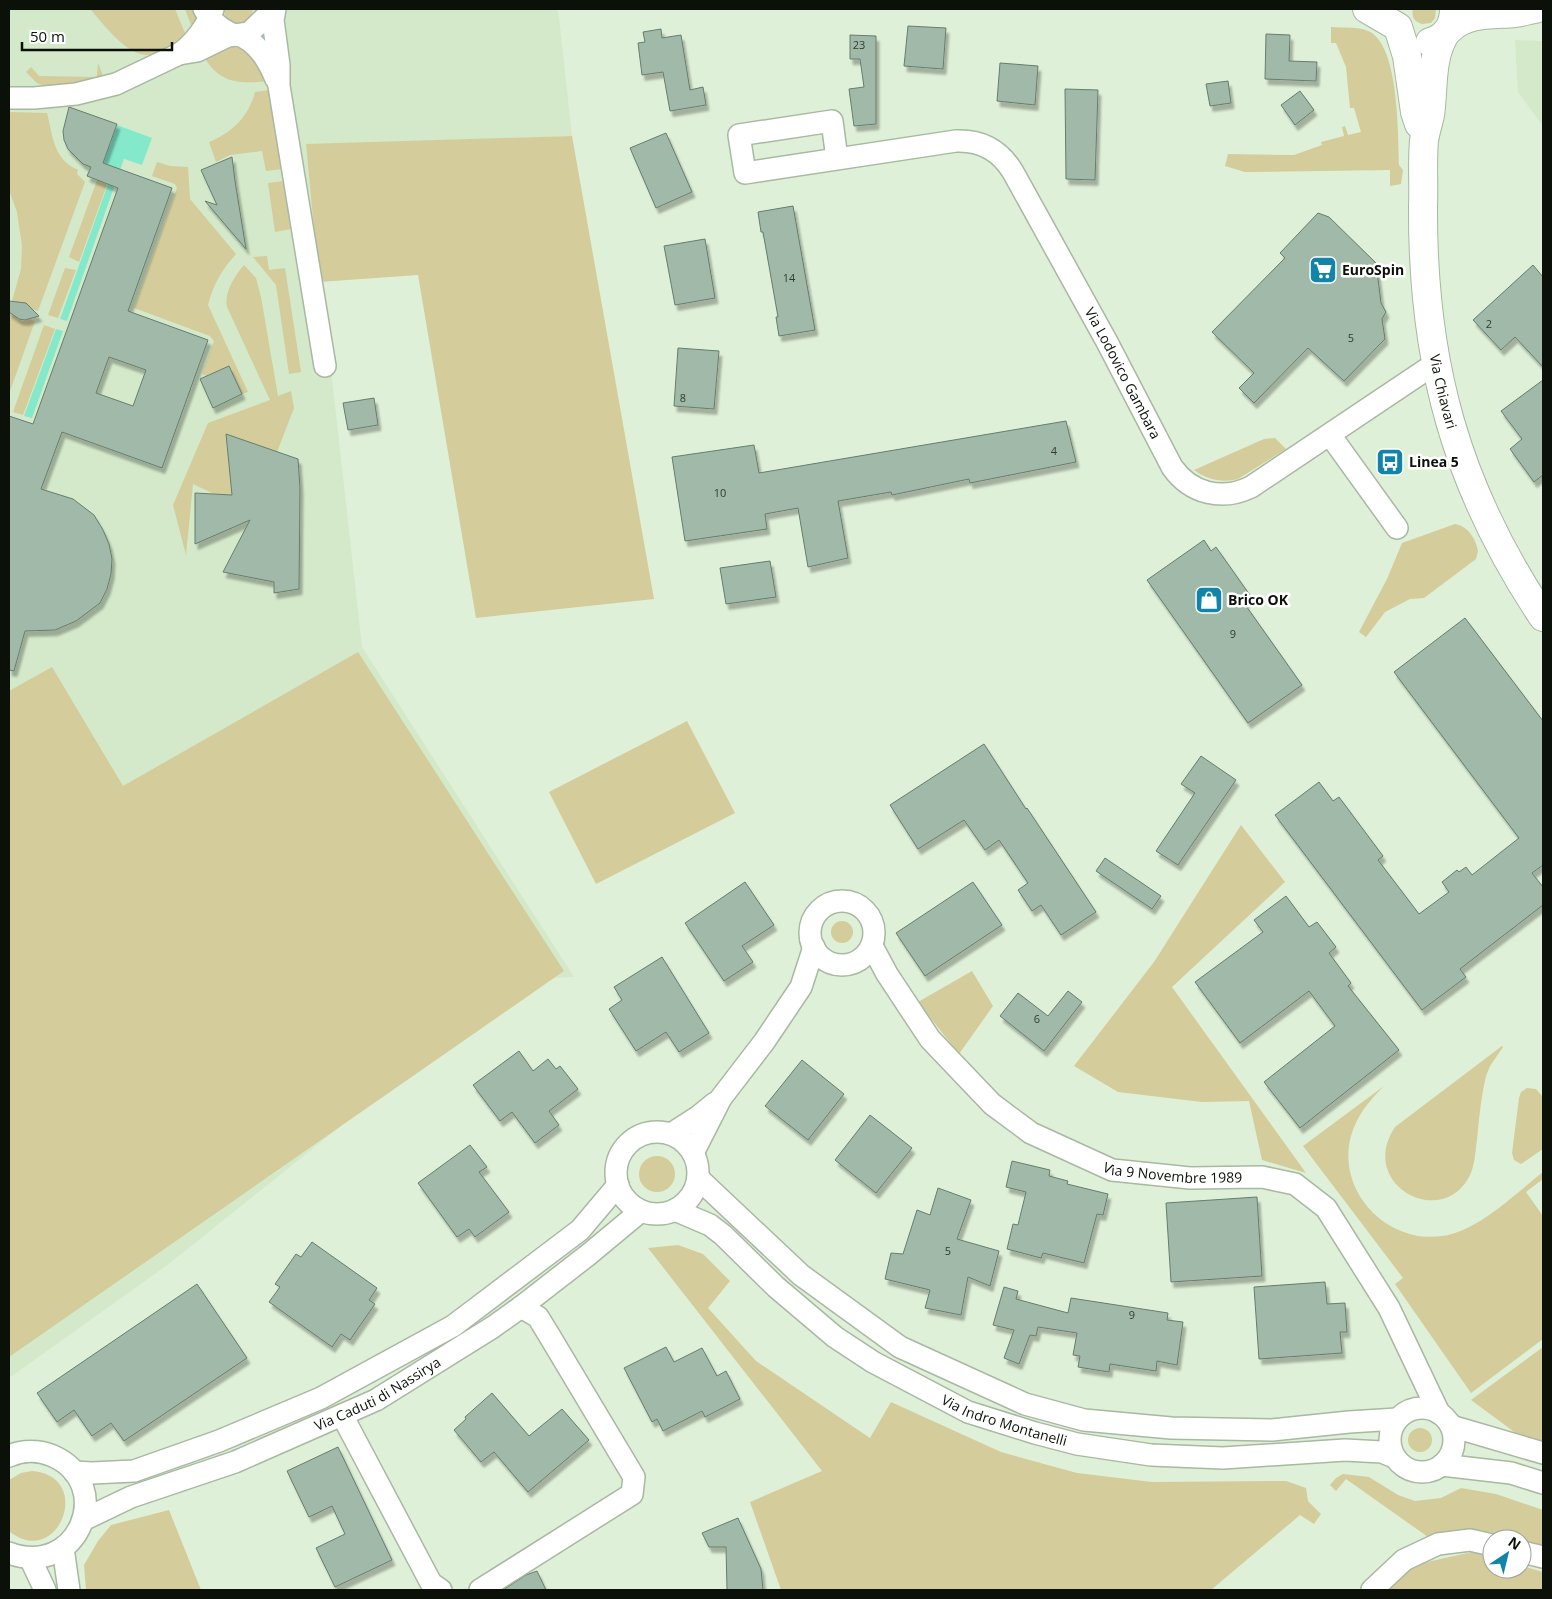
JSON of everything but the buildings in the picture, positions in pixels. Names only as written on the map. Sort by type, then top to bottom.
[{"type":"street","points":[[1367,9],[1396,18],[1407,37],[1420,42],[1433,42],[1450,24],[1479,15],[1514,13],[1535,9]]},
{"type":"street","points":[[239,15],[275,36],[279,66],[279,86],[325,366]]},
{"type":"street","points":[[191,47],[228,36],[239,15]]},
{"type":"street","points":[[9,98],[53,96],[99,89],[116,84],[191,47],[239,15]]},
{"type":"street","points":[[239,15],[244,37],[267,60],[279,86]]},
{"type":"street","name":"Via Chiavari","points":[[1396,18],[1407,56],[1415,112],[1424,145]]},
{"type":"street","name":"Via Chiavari","points":[[1450,24],[1436,58],[1424,145],[1423,254],[1427,305],[1436,363],[1453,434],[1469,481],[1502,550],[1543,617]]},
{"type":"street","name":"Via Lodovico Gambara","points":[[837,159],[964,141],[989,147],[1003,158],[1013,172],[1107,342],[1172,467],[1180,478],[1198,490],[1218,494],[1232,494],[1263,480],[1436,363]]},
{"type":"street","points":[[1330,435],[1397,528]]},
{"type":"street","points":[[838,901],[858,905],[871,919],[874,927],[872,946],[860,960],[843,965],[834,964],[819,954],[814,947],[811,938],[811,927],[814,918],[821,909],[838,901]]},
{"type":"street","name":"Via 9 Novembre 1989","points":[[872,946],[887,974],[930,1038],[992,1104],[1031,1133],[1112,1170],[1190,1178],[1262,1176],[1294,1184],[1326,1208],[1389,1308],[1445,1419]]},
{"type":"street","points":[[803,984],[814,947]]},
{"type":"street","points":[[693,1153],[721,1098],[764,1042],[803,984],[815,974],[834,964]]},
{"type":"street","points":[[672,1134],[721,1098]]},
{"type":"street","points":[[645,1133],[672,1134],[688,1145],[693,1153],[698,1165],[698,1178],[694,1191],[686,1202],[675,1210],[658,1214],[641,1211],[631,1205],[623,1196],[618,1186],[616,1172],[618,1160],[624,1148],[634,1139],[645,1133]]},
{"type":"street","name":"Via Indro Montanelli","points":[[698,1178],[801,1274],[900,1347],[1025,1404],[1084,1420],[1171,1428],[1272,1430],[1397,1419]]},
{"type":"street","name":"Via Caduti di Nassirya","points":[[74,1472],[134,1471],[219,1441],[321,1398],[453,1326],[580,1230],[618,1186]]},
{"type":"street","name":"Via Indro Montanelli","points":[[675,1210],[710,1225],[776,1288],[835,1337],[873,1362],[968,1412],[1077,1444],[1151,1455],[1223,1458],[1345,1450],[1382,1452],[1394,1457]]},
{"type":"street","name":"Via Caduti di Nassirya","points":[[83,1520],[126,1499],[235,1462],[376,1400],[493,1327],[588,1256],[641,1211]]},
{"type":"street","points":[[480,1590],[632,1494],[634,1477],[542,1323],[538,1317],[521,1307]]},
{"type":"street","points":[[1445,1419],[1454,1436],[1450,1457],[1442,1465],[1433,1470],[1422,1472],[1411,1470],[1394,1457],[1390,1448],[1389,1437],[1392,1428],[1397,1419],[1404,1413],[1421,1407],[1431,1409],[1445,1419],[1543,1453]]},
{"type":"street","points":[[342,1415],[431,1583],[441,1590]]},
{"type":"street","points":[[9,1456],[28,1451],[46,1453],[62,1460],[74,1472],[82,1487],[86,1504],[83,1520],[76,1536],[63,1548],[47,1556],[30,1558],[9,1553]]},
{"type":"street","points":[[1442,1465],[1511,1473],[1543,1483]]},
{"type":"street","points":[[1372,1590],[1404,1560],[1438,1544],[1470,1540],[1482,1543]]},
{"type":"street","points":[[63,1548],[69,1590]]},
{"type":"street","points":[[30,1558],[45,1590]]},
{"type":"shaded area","points":[[9,9],[558,9],[572,136],[306,145],[362,647],[574,977],[530,979],[503,996],[170,1263],[9,1378]]},
{"type":"shaded area","points":[[90,9],[175,9],[187,38],[163,51],[146,55],[136,52],[118,40]]},
{"type":"shaded area","points":[[185,9],[196,9],[196,23],[193,30]]},
{"type":"shaded area","points":[[223,9],[253,9],[248,20],[237,25],[227,20]]},
{"type":"shaded area","points":[[1413,9],[1436,9],[1435,18],[1431,23],[1419,23],[1412,14]]},
{"type":"shaded area","points":[[1331,27],[1358,28],[1368,31],[1381,43],[1392,75],[1395,95],[1399,165],[1403,170],[1401,184],[1390,186],[1390,170],[1245,172],[1225,166],[1228,154],[1294,155],[1322,145],[1321,142],[1344,136],[1342,127],[1345,126],[1348,135],[1361,132],[1354,108],[1350,108],[1346,67],[1336,43],[1331,43]]},
{"type":"shaded area","points":[[1515,40],[1543,41],[1543,126],[1518,92]]},
{"type":"shaded area","points":[[225,47],[234,47],[247,52],[252,56],[268,81],[239,82],[223,77],[216,72],[203,55]]},
{"type":"shaded area","points":[[98,63],[104,78],[54,87],[37,83],[26,72],[31,67],[39,76],[97,77]]},
{"type":"shaded area","points":[[269,90],[282,169],[266,171],[262,151],[230,155],[216,162],[209,142],[225,134],[238,123],[249,109],[255,92]]},
{"type":"shaded area","points":[[9,112],[47,113],[55,146],[63,160],[78,170],[77,174],[85,182],[38,311],[32,309],[26,303],[18,304],[12,301],[21,269],[22,246],[17,212],[9,190]]},
{"type":"shaded area","points":[[572,136],[654,599],[476,618],[418,275],[319,282],[306,144]]},
{"type":"shaded area","points":[[157,162],[170,166],[188,167],[190,199],[236,254],[226,265],[208,305],[248,392],[242,394],[229,366],[206,376],[202,374],[214,341],[210,336],[134,308],[177,188],[175,184],[152,176]]},
{"type":"shaded area","points":[[99,175],[109,179],[79,262],[69,257]]},
{"type":"shaded area","points":[[284,181],[291,229],[275,232],[268,183]]},
{"type":"shaded area","points":[[267,256],[269,270],[285,268],[301,372],[289,374],[276,285],[253,257]]},
{"type":"shaded area","points":[[244,265],[256,278],[261,297],[278,396],[291,391],[294,408],[277,452],[226,434],[232,495],[214,494],[193,484],[186,555],[173,505],[208,423],[270,400],[227,307],[226,301],[229,290]]},
{"type":"shaded area","points":[[65,268],[76,270],[58,318],[48,315]]},
{"type":"shaded area","points":[[9,310],[22,321],[28,319],[35,321],[9,394]]},
{"type":"shaded area","points":[[44,325],[55,329],[23,415],[13,412]]},
{"type":"shaded area","points":[[1275,438],[1286,449],[1238,479],[1227,481],[1215,480],[1194,470],[1264,439]]},
{"type":"shaded area","points":[[1455,524],[1464,527],[1473,538],[1478,551],[1476,559],[1424,598],[1410,599],[1385,612],[1366,637],[1359,632],[1387,579],[1402,543]]},
{"type":"shaded area","points":[[358,652],[564,971],[9,1357],[9,691],[52,667],[123,786]]},
{"type":"shaded area","points":[[687,721],[735,813],[596,884],[549,792]]},
{"type":"shaded area","points":[[1241,825],[1285,882],[1172,987],[1306,1173],[1262,1160],[1249,1101],[1202,1102],[1118,1092],[1074,1066],[1154,962]]},
{"type":"shaded area","points":[[842,921],[850,924],[853,932],[850,940],[842,943],[834,940],[831,932],[834,924]]},
{"type":"shaded area","points":[[972,971],[993,1006],[959,1054],[918,1002]]},
{"type":"shaded area","points":[[1502,1046],[1486,1076],[1481,1100],[1475,1159],[1469,1177],[1456,1192],[1440,1200],[1423,1200],[1407,1193],[1394,1182],[1387,1166],[1386,1148],[1395,1127]]},
{"type":"shaded area","points":[[1384,1086],[1360,1115],[1351,1136],[1348,1156],[1351,1176],[1359,1194],[1370,1210],[1385,1222],[1402,1231],[1422,1236],[1442,1236],[1455,1233],[1482,1220],[1543,1172],[1543,1179],[1526,1192],[1543,1216],[1543,1339],[1471,1393],[1395,1284],[1403,1278],[1303,1146]]},
{"type":"shaded area","points":[[1527,1088],[1536,1089],[1543,1097],[1543,1149],[1521,1164],[1514,1160],[1512,1153],[1519,1098],[1521,1092]]},
{"type":"shaded area","points":[[657,1156],[664,1157],[670,1161],[674,1167],[674,1181],[670,1187],[664,1191],[657,1192],[650,1191],[644,1187],[640,1181],[639,1174],[640,1167],[644,1161],[650,1157]]},
{"type":"shaded area","points":[[678,1245],[703,1254],[730,1281],[708,1308],[756,1361],[870,1438],[891,1402],[1001,1452],[1077,1473],[1152,1482],[1286,1481],[1306,1488],[1308,1501],[1321,1514],[1314,1524],[1300,1515],[1211,1590],[781,1590],[750,1502],[822,1471],[648,1248]]},
{"type":"shaded area","points":[[1543,1347],[1543,1443],[1517,1434],[1471,1400]]},
{"type":"shaded area","points":[[1420,1428],[1425,1429],[1431,1435],[1431,1445],[1425,1451],[1420,1452],[1415,1451],[1409,1445],[1408,1440],[1409,1435],[1415,1429]]},
{"type":"shaded area","points":[[32,1471],[51,1477],[62,1488],[65,1503],[62,1518],[54,1531],[42,1539],[27,1540],[9,1531],[9,1480],[21,1473]]},
{"type":"shaded area","points":[[1343,1474],[1369,1477],[1398,1495],[1415,1501],[1441,1498],[1461,1488],[1496,1494],[1543,1510],[1543,1548],[1532,1544],[1532,1529],[1463,1530],[1428,1537],[1346,1479],[1336,1491],[1330,1485]]},
{"type":"shaded area","points":[[169,1510],[201,1590],[86,1590],[84,1565],[98,1541],[111,1525]]},
{"type":"shaded area","points":[[1472,1552],[1482,1554],[1482,1579],[1532,1579],[1532,1569],[1543,1572],[1543,1590],[1384,1590],[1418,1564]]},
{"type":"water","points":[[117,125],[152,138],[142,165],[124,159],[67,321],[60,319],[108,184],[99,174]]},
{"type":"water","points":[[56,329],[63,331],[32,418],[24,416]]},
{"type":"place","name":"EuroSpin","points":[[1323,270]]},
{"type":"place","name":"Linea 5","points":[[1390,462]]},
{"type":"place","name":"Brico OK","points":[[1209,600]]}]
